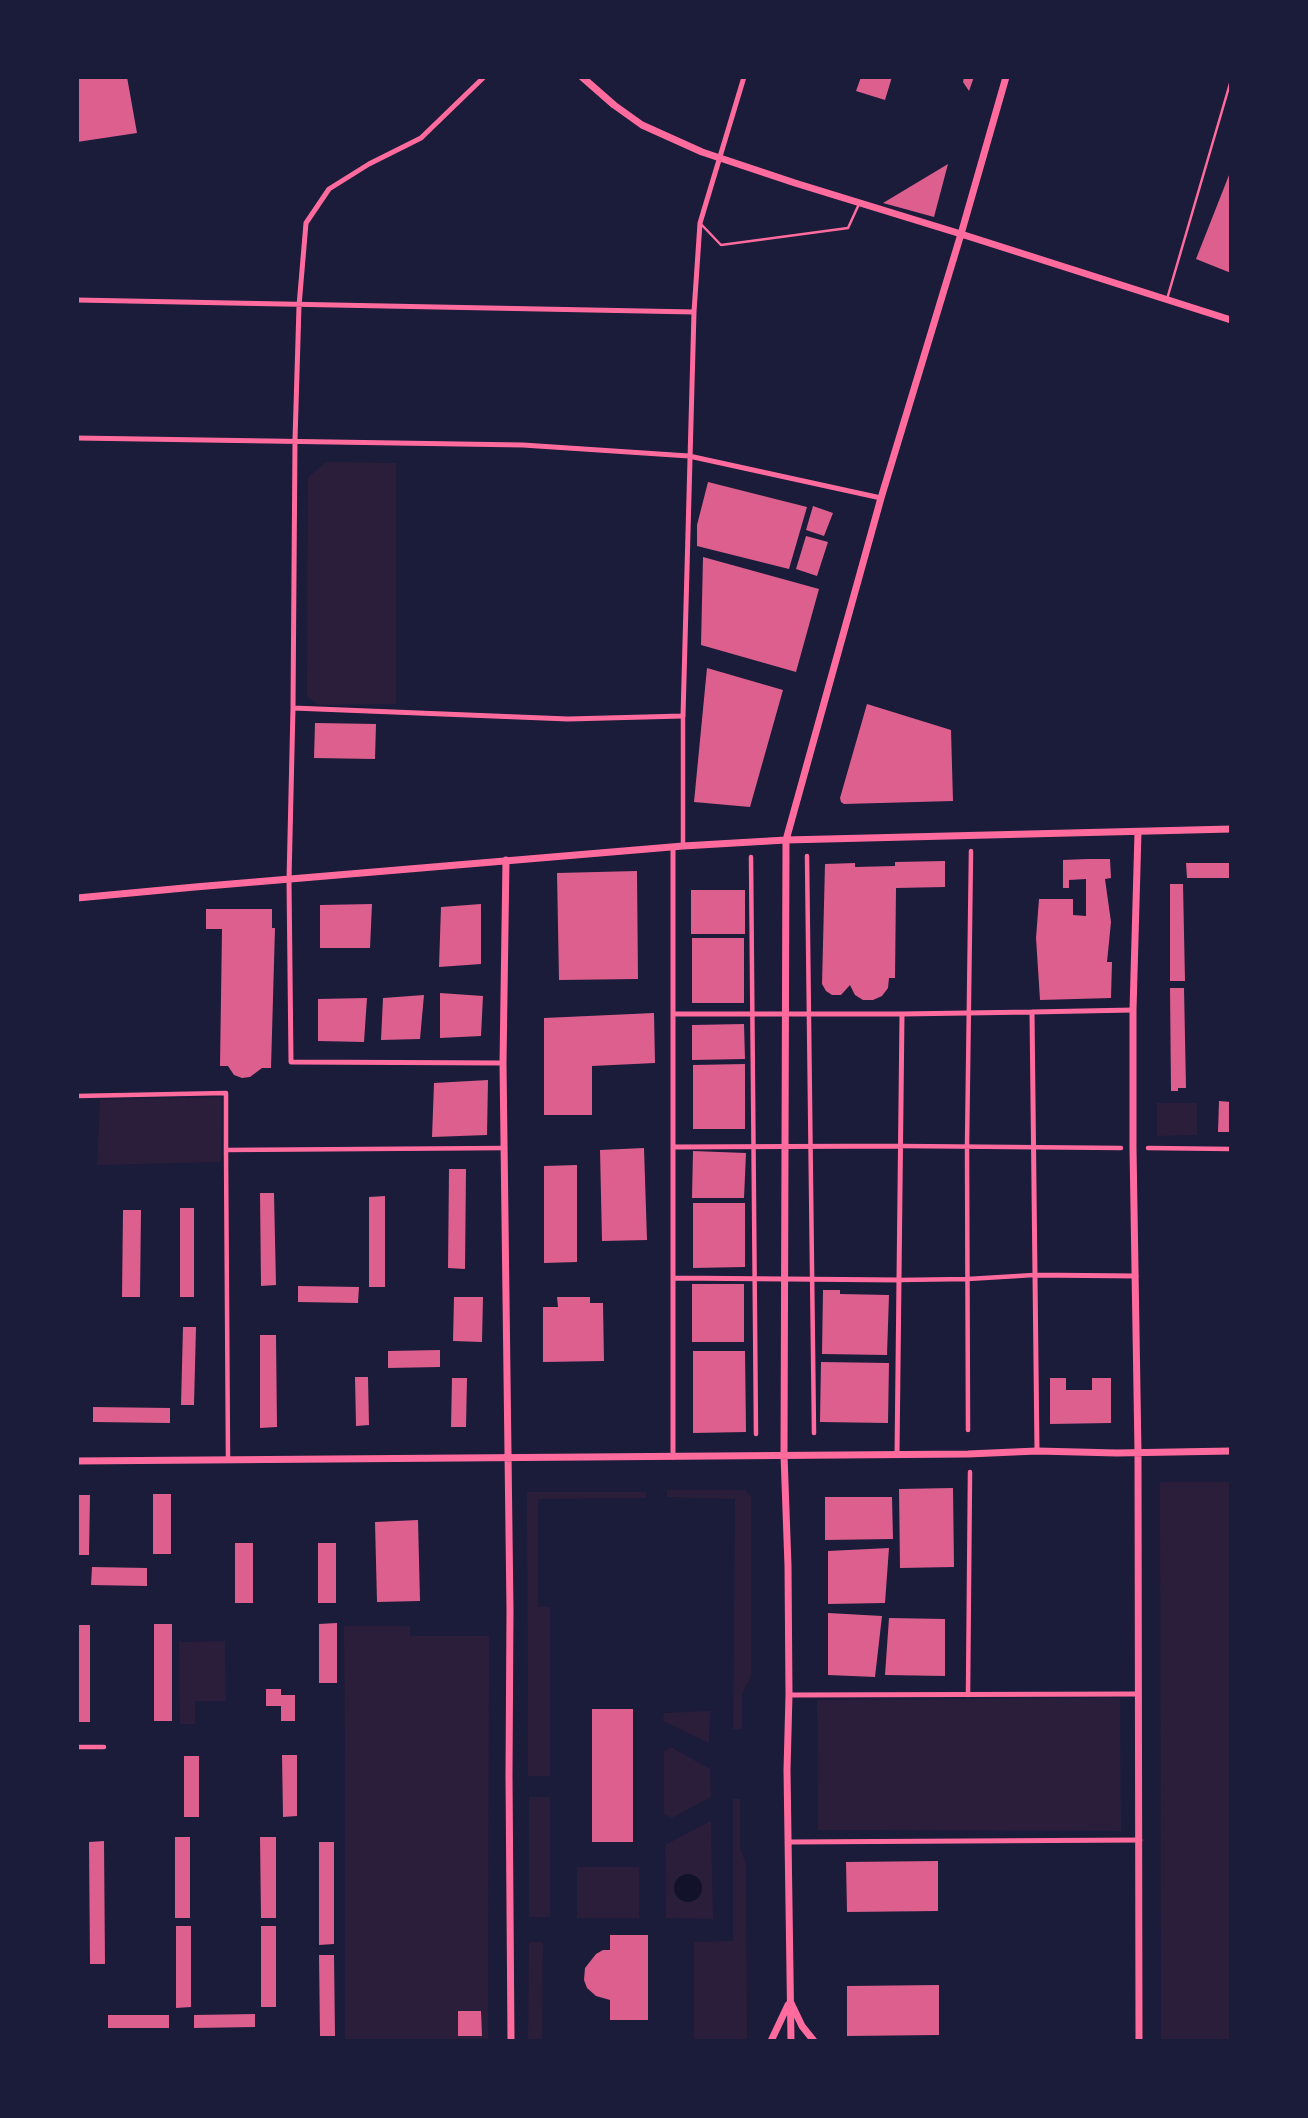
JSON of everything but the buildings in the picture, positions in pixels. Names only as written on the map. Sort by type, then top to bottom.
[{"type":"street","points":[[484,77],[421,138],[369,164],[330,189],[306,223],[299,306],[295,440],[289,880],[291,1062],[503,1063]]},
{"type":"street","points":[[582,77],[642,125],[719,158],[1231,320]]},
{"type":"street","points":[[683,846],[683,716],[690,456],[694,312],[700,223],[744,77]]},
{"type":"street","points":[[790,2041],[788,1566],[784,1455],[786,840],[881,498],[1006,77]]},
{"type":"street","points":[[77,300],[694,312]]},
{"type":"street","points":[[77,438],[523,445],[690,456],[881,498]]},
{"type":"street","points":[[293,708],[568,719],[683,716]]},
{"type":"street","points":[[77,898],[683,846],[786,840],[1231,829]]},
{"type":"street","points":[[1138,832],[1132,1148],[1138,1452],[1139,2041]]},
{"type":"street","points":[[673,847],[673,1457]]},
{"type":"street","points":[[968,1430],[967,1014],[971,851]]},
{"type":"street","points":[[807,856],[814,1433]]},
{"type":"street","points":[[751,857],[756,1434]]},
{"type":"street","points":[[506,860],[503,1063],[510,1611],[511,2041]]},
{"type":"street","points":[[673,1014],[967,1014],[1133,1010]]},
{"type":"street","points":[[1032,1012],[1037,1451]]},
{"type":"street","points":[[898,1455],[902,1014]]},
{"type":"street","points":[[77,1096],[226,1093],[228,1458]]},
{"type":"street","points":[[673,1147],[1121,1148]]},
{"type":"street","points":[[226,1150],[505,1148]]},
{"type":"street","points":[[1148,1148],[1231,1149]]},
{"type":"street","points":[[673,1278],[899,1280],[1034,1275],[1136,1276]]},
{"type":"street","points":[[77,1461],[1231,1451]]},
{"type":"street","points":[[968,1695],[970,1472]]},
{"type":"street","points":[[789,1695],[1139,1694]]},
{"type":"street","points":[[77,1747],[104,1747]]},
{"type":"street","points":[[788,1842],[1140,1840]]},
{"type":"street","points":[[771,2041],[790,2001]]},
{"type":"street","points":[[790,2001],[814,2041]]},
{"type":"lane","points":[[1167,300],[1231,80]]},
{"type":"lane","points":[[700,223],[721,245],[848,228],[859,203]]},
{"type":"shaded area","points":[[326,462],[396,463],[396,704],[318,705],[307,696],[308,477]]},
{"type":"shaded area","points":[[222,1097],[221,1162],[97,1165],[100,1100]]},
{"type":"shaded area","points":[[1157,1103],[1197,1103],[1197,1135],[1157,1136]]},
{"type":"shaded area","points":[[1160,1482],[1231,1482],[1231,2041],[1161,2041]]},
{"type":"shaded area","points":[[667,1490],[745,1490],[751,1497],[751,1676],[742,1694],[742,1729],[733,1729],[735,1499],[667,1497]]},
{"type":"shaded area","points":[[527,1492],[646,1492],[646,1498],[538,1499],[538,1607],[550,1607],[550,1776],[528,1776]]},
{"type":"shaded area","points":[[344,1626],[410,1626],[410,1636],[489,1636],[488,2041],[345,2041]]},
{"type":"shaded area","points":[[225,1641],[226,1701],[195,1701],[195,1724],[180,1724],[179,1642]]},
{"type":"shaded area","points":[[1120,1698],[1121,1831],[818,1830],[817,1700]]},
{"type":"shaded area","points":[[710,1711],[709,1743],[663,1721],[664,1713]]},
{"type":"shaded area","points":[[671,1747],[710,1769],[711,1797],[672,1818],[664,1814],[664,1751]]},
{"type":"shaded area","points":[[529,1797],[550,1797],[550,1917],[529,1917]]},
{"type":"shaded area","points":[[733,1799],[740,1799],[740,1848],[746,1864],[747,2039],[542,2041],[694,2039],[694,1942],[733,1941]]},
{"type":"shaded area","points":[[711,1821],[713,1919],[666,1918],[665,1845]]},
{"type":"shaded area","points":[[577,1867],[639,1867],[639,1918],[577,1918]]},
{"type":"shaded area","points":[[688,1874],[698,1878],[702,1888],[698,1898],[688,1902],[678,1898],[674,1888],[678,1878]]},
{"type":"shaded area","points":[[529,1942],[543,1942],[542,2041],[528,2041]]}]
